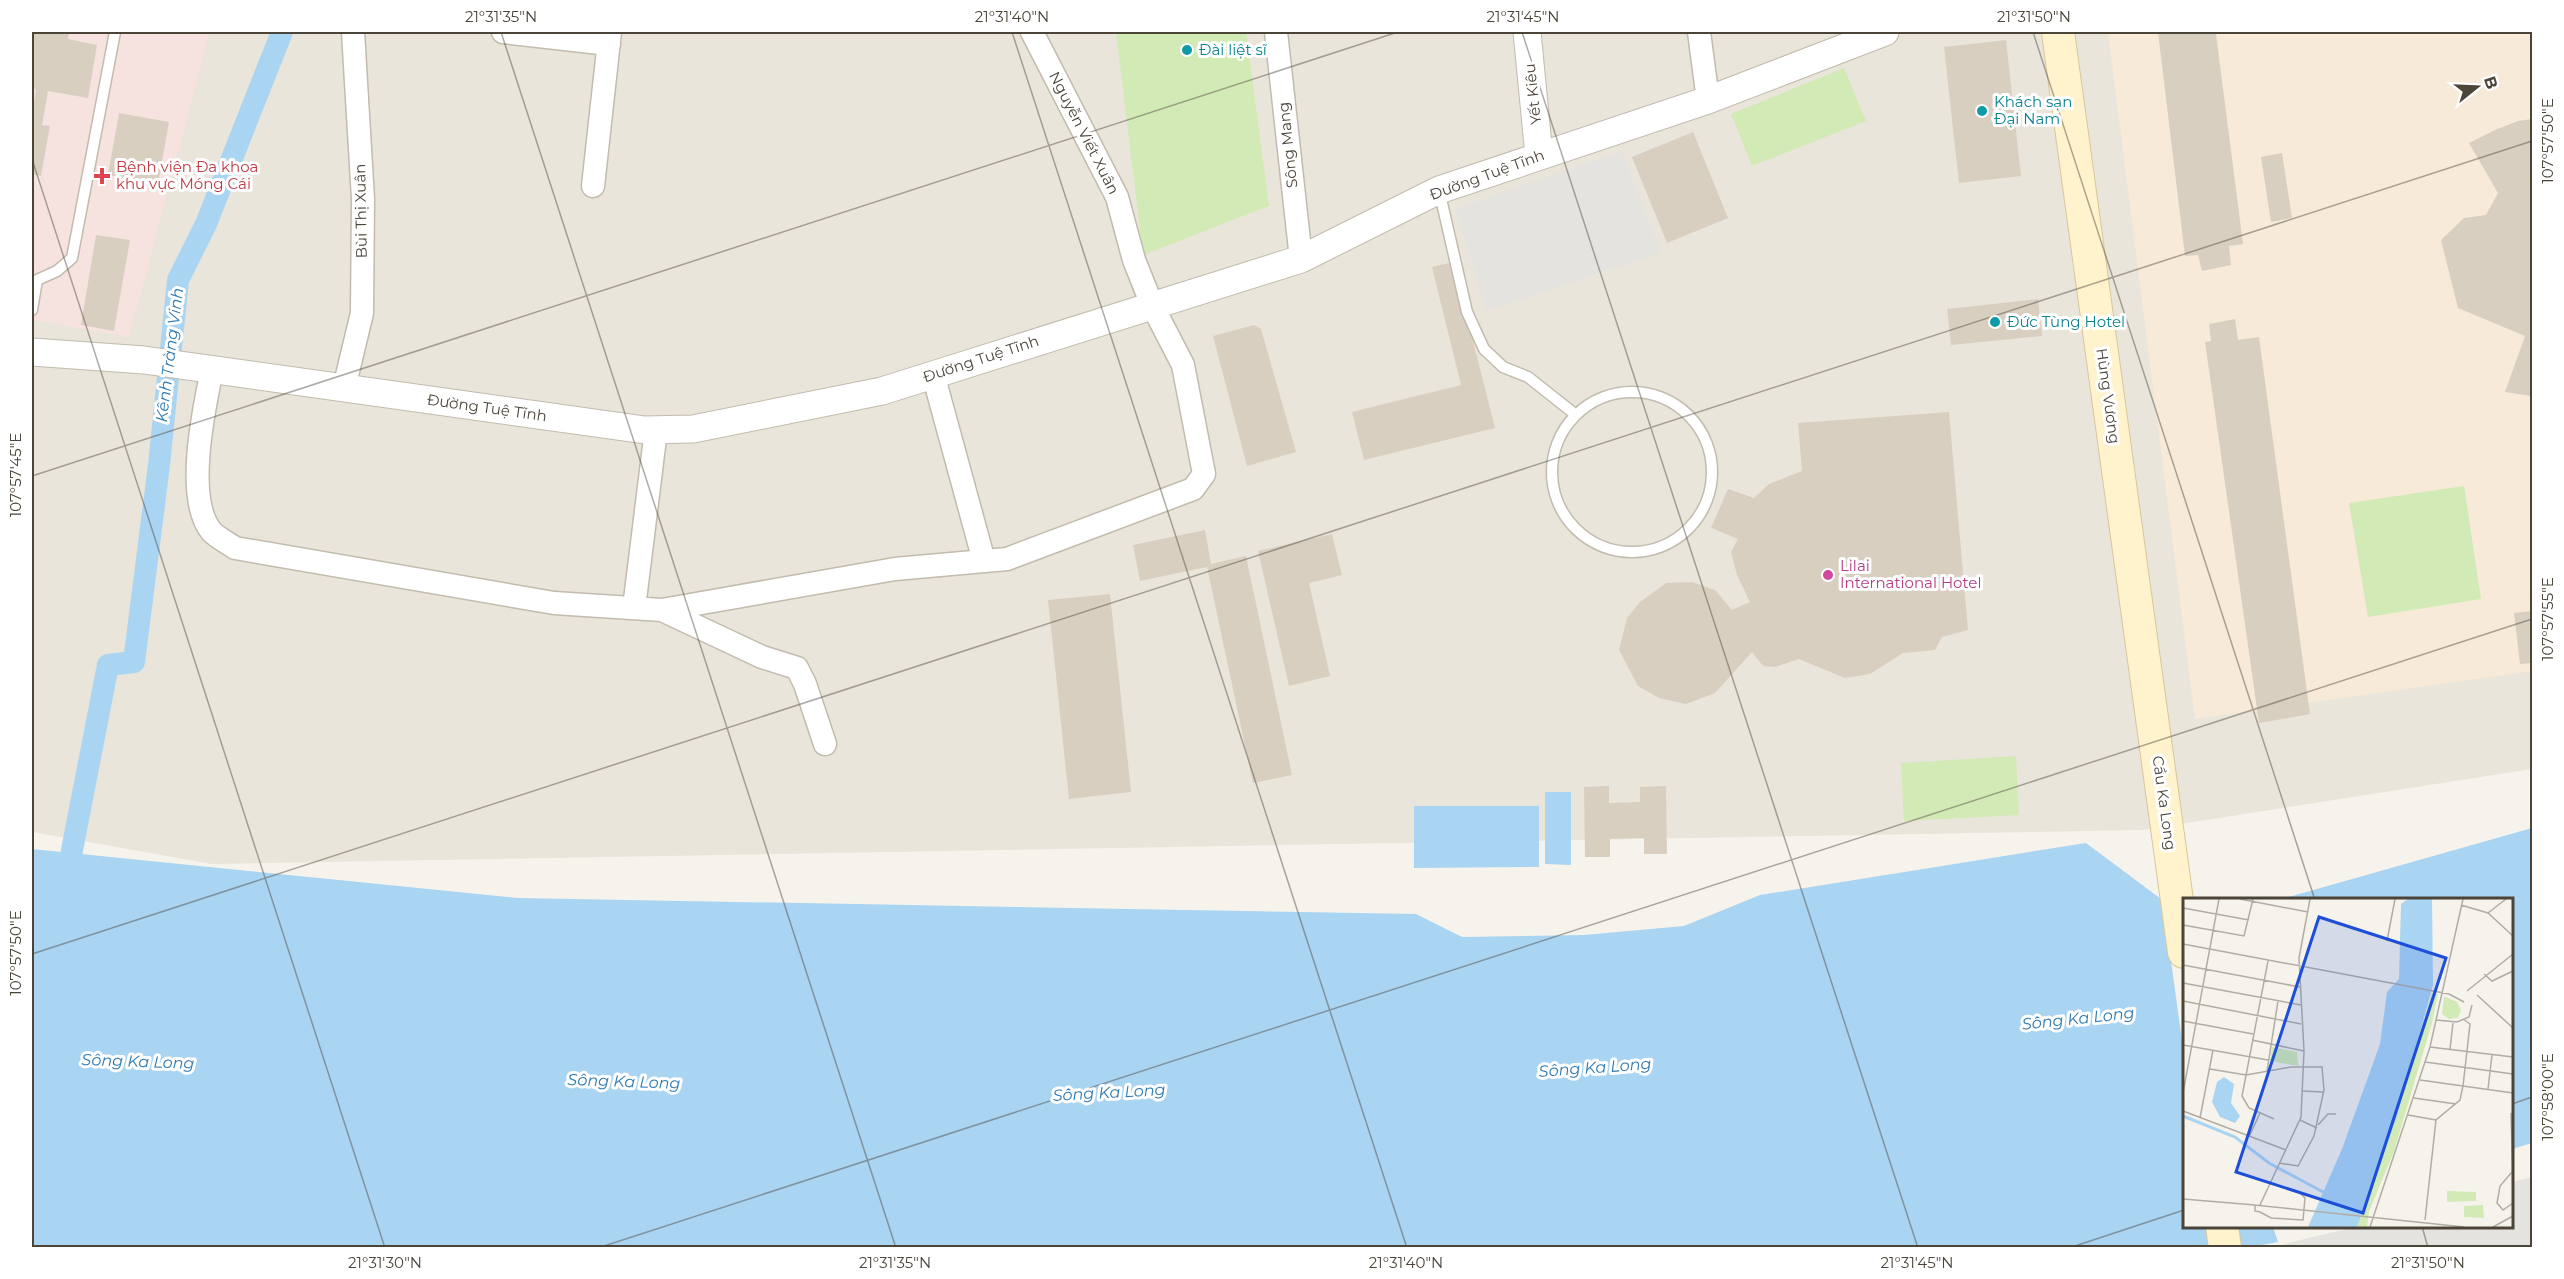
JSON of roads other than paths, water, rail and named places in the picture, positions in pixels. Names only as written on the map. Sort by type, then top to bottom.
[{"type":"main road","name":"Hùng Vương","points":[[2058,32],[2143,653]]},
{"type":"main road","name":"Cầu Ka Long","points":[[2143,653],[2183,945]]},
{"type":"main road","points":[[2222,1228],[2225,1248]]},
{"type":"street","name":"Bùi Thị Xuân","points":[[344,388],[362,313],[363,199],[353,32]]},
{"type":"street","points":[[503,32],[609,38],[593,186]]},
{"type":"street","name":"Nguyễn Viết Xuân","points":[[662,610],[895,569],[1007,558],[1193,489],[1204,474],[1183,365],[1152,305],[1134,260],[1117,197],[1032,32]]},
{"type":"street","name":"Sông Mang","points":[[1276,32],[1301,259]]},
{"type":"street","name":"Yết Kiêu","points":[[1527,32],[1539,156]]},
{"type":"street","points":[[1699,32],[1708,100]]},
{"type":"street","name":"Đường Tuệ Tĩnh","points":[[32,352],[144,360],[656,430],[693,429],[882,391],[1301,259],[1439,190],[1708,100],[1873,34]]},
{"type":"street","points":[[211,369],[201,424],[198,477],[202,513],[212,532],[235,548],[554,603],[662,610],[762,657],[796,668],[805,684],[825,744]]},
{"type":"street","points":[[933,374],[984,561]]},
{"type":"street","points":[[634,608],[656,430]]},
{"type":"lane","points":[[32,310],[34,279],[57,271],[72,258],[115,32]]},
{"type":"lane","points":[[1439,190],[1467,312],[1484,349],[1503,367],[1528,377],[1576,415]]},
{"type":"lane","points":[[1621,392],[1638,393],[1671,402],[1691,418],[1705,440],[1712,464],[1710,490],[1701,514],[1684,534],[1663,546],[1639,552],[1615,551],[1592,542],[1573,526],[1559,506],[1552,482],[1553,458],[1561,434],[1576,415],[1597,400],[1621,392]]},
{"type":"water","points":[[1545,792],[1571,792],[1571,865],[1545,864]]},
{"type":"water","points":[[1414,806],[1539,806],[1539,867],[1414,868]]},
{"type":"water","points":[[2532,828],[2532,1143],[2513,1149],[2513,898],[2285,898]]},
{"type":"water","name":"Sông Ka Long","points":[[2086,843],[2165,902],[2183,905],[2183,1228],[2273,1228],[2278,1242],[2245,1248],[32,1247],[32,849],[517,898],[1416,914],[1462,937],[1584,935],[1684,926],[1760,895]]},
{"type":"waterway","name":"Kênh Tràng Vinh","points":[[66,881],[108,665],[134,662],[159,465],[178,280],[206,224],[282,32]]},
{"type":"place","name":"Đài liệt sĩ","points":[[1187,50]]},
{"type":"place","name":"Khách sạn Đại Nam","points":[[1982,111]]},
{"type":"place","name":"Bệnh viện Đa khoa khu vực Móng Cái","points":[[102,176]]},
{"type":"place","name":"Đức Tùng Hotel","points":[[1995,322]]},
{"type":"place","name":"Lilai International Hotel","points":[[1828,575]]}]
